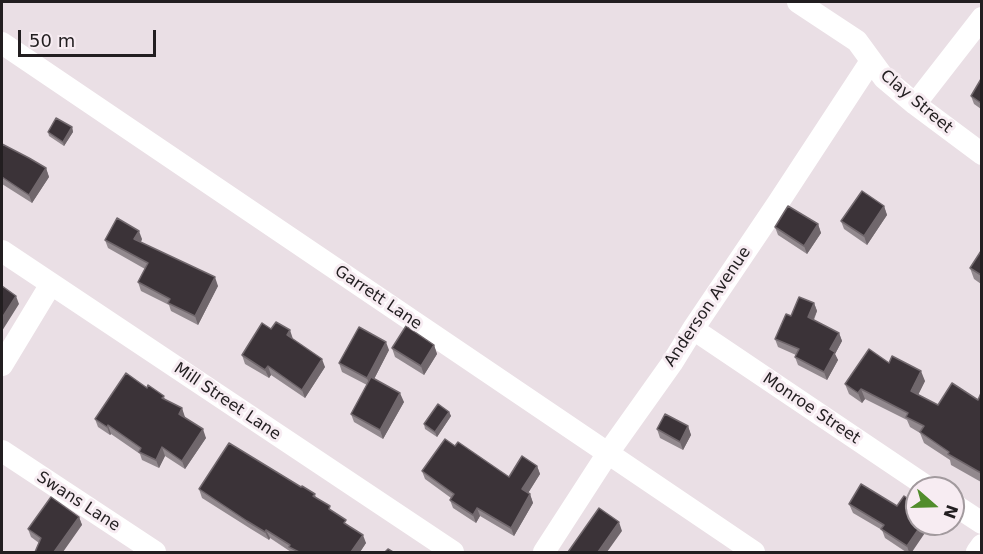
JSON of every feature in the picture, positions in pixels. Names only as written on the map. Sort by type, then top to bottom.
[{"type":"street","name":"Clay Street","points":[[798,2],[857,41],[884,78],[915,105],[981,154]]},
{"type":"street","points":[[915,105],[981,18]]},
{"type":"street","name":"Garrett Lane","points":[[2,43],[754,552]]},
{"type":"street","name":"Anderson Avenue","points":[[544,552],[871,61]]},
{"type":"street","name":"Mill Street Lane","points":[[2,251],[453,552]]},
{"type":"street","points":[[2,365],[51,284]]},
{"type":"street","name":"Monroe Street","points":[[693,329],[911,476]]},
{"type":"street","name":"Swans Lane","points":[[2,451],[155,552]]},
{"type":"street","points":[[965,512],[981,523]]},
{"type":"street","points":[[977,552],[981,545]]},
{"type":"building","points":[[981,79],[981,103],[971,96]]},
{"type":"building","points":[[56,118],[72,127],[63,142],[48,132]]},
{"type":"building","points":[[2,144],[46,168],[29,195],[2,177]]},
{"type":"building","points":[[862,191],[884,206],[864,236],[841,221]]},
{"type":"building","points":[[788,206],[818,224],[804,246],[775,227]]},
{"type":"building","points":[[117,218],[139,231],[134,239],[215,277],[195,316],[168,303],[170,299],[138,282],[148,263],[105,240]]},
{"type":"building","points":[[981,251],[981,275],[970,268]]},
{"type":"building","points":[[2,286],[16,296],[2,318]]},
{"type":"building","points":[[799,297],[814,303],[808,317],[839,333],[830,349],[835,352],[824,372],[795,357],[799,349],[775,339],[786,314],[791,316]]},
{"type":"building","points":[[276,322],[290,330],[287,335],[322,359],[302,390],[268,366],[265,370],[242,355],[262,323],[271,329]]},
{"type":"building","points":[[406,326],[434,345],[421,366],[392,348]]},
{"type":"building","points":[[359,327],[386,342],[367,378],[339,363]]},
{"type":"building","points":[[869,349],[889,363],[892,356],[921,371],[911,391],[938,405],[952,383],[978,400],[981,393],[981,473],[948,454],[949,452],[920,432],[924,426],[906,417],[908,413],[861,389],[858,393],[845,384]]},
{"type":"building","points":[[126,373],[147,388],[148,385],[164,396],[162,398],[182,408],[179,414],[203,429],[182,461],[162,447],[156,460],[139,452],[141,448],[108,425],[107,427],[95,419]]},
{"type":"building","points":[[371,377],[400,393],[380,430],[351,414]]},
{"type":"building","points":[[438,404],[449,412],[435,432],[424,424]]},
{"type":"building","points":[[665,414],[688,426],[680,442],[657,429]]},
{"type":"building","points":[[445,439],[455,446],[458,442],[509,477],[522,456],[537,466],[522,489],[530,494],[511,528],[477,508],[473,515],[450,500],[454,494],[422,471]]},
{"type":"building","points":[[229,443],[315,494],[313,496],[330,506],[329,509],[346,520],[344,523],[363,535],[351,552],[299,552],[199,489]]},
{"type":"building","points":[[861,484],[897,506],[904,496],[905,536],[914,536],[907,546],[881,529],[884,525],[849,504]]},
{"type":"building","points":[[51,497],[79,517],[54,552],[35,552],[41,538],[28,529]]},
{"type":"building","points":[[599,508],[619,522],[598,552],[568,552]]}]
